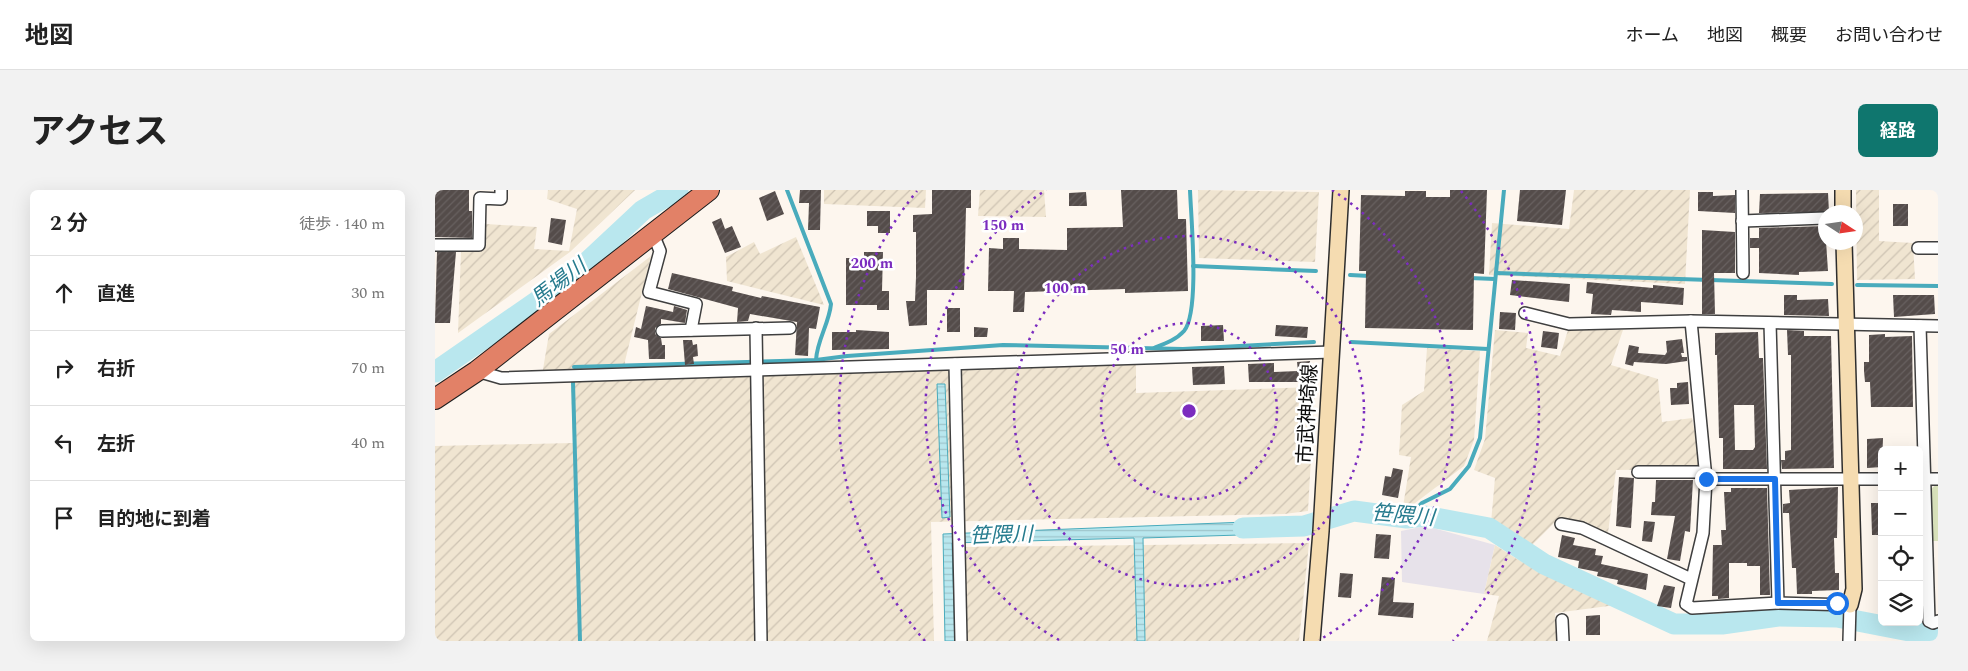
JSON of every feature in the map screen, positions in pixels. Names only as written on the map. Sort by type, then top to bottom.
[{"type":"highway","points":[[435,399],[477,372],[709,190]]},
{"type":"main road","name":"市武神埼線","points":[[1312,641],[1323,512],[1341,190]]},
{"type":"main road","points":[[1843,190],[1843,205]]},
{"type":"main road","points":[[1844,250],[1854,589],[1850,605]]},
{"type":"street","points":[[435,245],[479,245],[480,198],[501,199],[501,190]]},
{"type":"street","points":[[1741,190],[1743,273]]},
{"type":"street","points":[[1742,221],[1818,218]]},
{"type":"street","points":[[653,234],[660,251],[649,292],[696,304],[691,330]]},
{"type":"street","points":[[1918,248],[1938,248]]},
{"type":"street","points":[[1525,313],[1569,324],[1691,321],[1938,326]]},
{"type":"street","points":[[1691,321],[1706,479],[1703,534],[1686,604],[1692,608],[1778,603],[1850,605],[1849,641]]},
{"type":"street","points":[[1769,323],[1778,603]]},
{"type":"street","points":[[1920,326],[1921,446]]},
{"type":"street","points":[[756,328],[757,356],[755,370],[761,641]]},
{"type":"street","points":[[662,331],[790,328]]},
{"type":"street","points":[[477,372],[501,378],[1332,352]]},
{"type":"street","points":[[955,364],[961,641]]},
{"type":"street","points":[[1638,472],[1697,472],[1706,479],[1878,479]]},
{"type":"street","points":[[1923,479],[1938,479]]},
{"type":"street","points":[[1922,491],[1929,621],[1933,623],[1938,621]]},
{"type":"street","points":[[1561,524],[1582,528],[1691,580]]},
{"type":"street","points":[[1562,620],[1563,641]]},
{"type":"shaded area","points":[[548,190],[635,190],[570,252],[458,333],[461,251],[483,250],[486,224],[537,227],[534,249],[569,251],[577,209],[547,199]]},
{"type":"shaded area","points":[[824,190],[926,190],[925,208],[824,204]]},
{"type":"shaded area","points":[[980,190],[1044,190],[1046,217],[978,216]]},
{"type":"shaded area","points":[[1198,190],[1319,192],[1315,262],[1199,258]]},
{"type":"shaded area","points":[[1574,190],[1690,190],[1685,284],[1489,275],[1492,223],[1569,229]]},
{"type":"shaded area","points":[[1856,190],[1879,190],[1879,241],[1913,243],[1915,279],[1857,280],[1857,250],[1863,250],[1863,205],[1856,205]]},
{"type":"shaded area","points":[[796,237],[824,305],[727,281],[726,257],[754,242],[760,254]]},
{"type":"shaded area","points":[[651,256],[625,361],[626,379],[1136,365],[1136,393],[1315,387],[1308,511],[1284,514],[931,522],[934,641],[435,641],[435,446],[573,443],[571,380],[541,381],[549,334]]},
{"type":"shaded area","points":[[1495,330],[1528,333],[1526,348],[1560,356],[1568,330],[1623,330],[1611,365],[1658,379],[1662,422],[1692,418],[1702,469],[1616,470],[1608,533],[1557,520],[1528,549],[1491,523],[1495,478],[1474,470],[1485,439]]},
{"type":"shaded area","points":[[1427,348],[1480,351],[1474,440],[1464,466],[1402,513],[1411,457],[1399,455],[1402,405],[1424,391]]},
{"type":"shaded area","points":[[1426,526],[1495,545],[1484,594],[1402,582],[1401,531]]},
{"type":"shaded area","points":[[1309,543],[1299,641],[965,641],[962,547]]},
{"type":"shaded area","points":[[1495,545],[1517,559],[1616,605],[1555,613],[1557,641],[1487,641],[1499,596],[1484,594]]},
{"type":"green space","points":[[1938,483],[1938,541],[1933,541],[1930,490]]},
{"type":"water","points":[[937,384],[945,384],[950,517],[942,518]]},
{"type":"water","points":[[1271,521],[1272,534],[1143,538],[1145,641],[1137,641],[1134,538],[952,543],[955,641],[945,641],[943,534]]},
{"type":"building","points":[[435,190],[469,190],[469,211],[472,211],[472,238],[435,237]]},
{"type":"building","points":[[800,190],[821,190],[820,230],[808,230],[809,203],[799,203]]},
{"type":"building","points":[[932,190],[971,190],[971,208],[966,208],[964,290],[927,290],[927,325],[909,326],[906,301],[915,301],[916,277],[916,232],[913,232],[913,215],[932,214]]},
{"type":"building","points":[[1121,190],[1177,190],[1178,219],[1186,219],[1188,291],[1125,293],[1125,289],[1025,292],[1024,312],[1013,312],[1014,291],[988,291],[989,248],[1003,249],[1003,238],[1019,238],[1019,249],[1067,250],[1067,228],[1123,227]]},
{"type":"building","points":[[1450,190],[1487,190],[1484,274],[1474,273],[1473,330],[1365,328],[1366,271],[1359,271],[1361,195],[1405,196],[1405,191],[1426,191],[1426,197],[1450,197]]},
{"type":"building","points":[[1520,190],[1566,190],[1562,225],[1517,221]]},
{"type":"building","points":[[775,191],[784,214],[767,221],[759,198]]},
{"type":"building","points":[[1086,192],[1087,206],[1069,206],[1069,193]]},
{"type":"building","points":[[1698,192],[1713,192],[1713,196],[1735,195],[1735,213],[1698,211]]},
{"type":"building","points":[[1828,193],[1829,205],[1818,205],[1818,212],[1759,213],[1760,194]]},
{"type":"building","points":[[1893,204],[1908,204],[1908,226],[1893,226]]},
{"type":"building","points":[[867,211],[890,211],[890,233],[878,233],[878,226],[867,226]]},
{"type":"building","points":[[551,218],[566,220],[562,245],[548,242]]},
{"type":"building","points":[[721,218],[725,229],[732,226],[741,247],[725,253],[712,222]]},
{"type":"building","points":[[1818,226],[1818,250],[1827,250],[1828,271],[1799,272],[1799,275],[1759,273],[1759,248],[1750,248],[1750,238],[1759,238],[1759,228]]},
{"type":"building","points":[[1702,230],[1735,232],[1735,273],[1714,273],[1715,314],[1702,314]]},
{"type":"building","points":[[437,252],[456,252],[450,323],[435,323]]},
{"type":"building","points":[[864,252],[883,252],[882,291],[889,291],[889,310],[877,310],[877,305],[846,305],[846,258],[864,258]]},
{"type":"building","points":[[672,273],[733,287],[732,291],[761,298],[762,296],[820,307],[816,329],[809,328],[808,356],[795,355],[797,322],[750,314],[748,321],[737,322],[738,308],[668,289]]},
{"type":"building","points":[[1512,280],[1570,284],[1569,302],[1510,295]]},
{"type":"building","points":[[1587,282],[1653,288],[1653,285],[1684,288],[1683,305],[1641,302],[1641,312],[1612,310],[1611,315],[1591,314],[1593,294],[1586,293]]},
{"type":"building","points":[[1784,295],[1797,295],[1797,300],[1828,299],[1829,316],[1784,315]]},
{"type":"building","points":[[1893,295],[1934,295],[1935,314],[1894,317]]},
{"type":"building","points":[[646,306],[673,312],[674,306],[687,310],[685,323],[661,319],[661,324],[655,328],[655,334],[661,338],[662,345],[665,345],[665,359],[649,359],[648,340],[634,337],[636,327],[641,329]]},
{"type":"building","points":[[947,308],[960,308],[960,332],[947,332]]},
{"type":"building","points":[[1500,312],[1516,313],[1515,330],[1499,329]]},
{"type":"building","points":[[1223,325],[1224,341],[1201,341],[1201,326]]},
{"type":"building","points":[[1276,325],[1308,327],[1307,338],[1275,336]]},
{"type":"building","points":[[974,327],[988,328],[987,337],[974,337]]},
{"type":"building","points":[[856,330],[889,332],[889,349],[832,350],[832,332],[856,332]]},
{"type":"building","points":[[1787,330],[1804,331],[1804,336],[1831,336],[1834,468],[1782,469],[1781,460],[1785,460],[1785,451],[1791,450],[1791,355],[1788,355]]},
{"type":"building","points":[[1543,331],[1559,333],[1557,349],[1541,347]]},
{"type":"building","points":[[1758,332],[1759,358],[1763,358],[1767,469],[1723,469],[1723,438],[1719,438],[1715,333]],"holes":[[[1734,405],[1754,405],[1755,447],[1753,450],[1735,450]]]},
{"type":"building","points":[[1885,334],[1885,337],[1912,336],[1913,407],[1871,407],[1870,382],[1865,382],[1864,371],[1864,362],[1869,362],[1869,335]]},
{"type":"building","points":[[1682,339],[1684,353],[1681,353],[1682,357],[1687,357],[1687,361],[1666,364],[1634,362],[1633,366],[1625,364],[1629,345],[1639,347],[1638,353],[1665,355],[1667,352],[1666,341]]},
{"type":"building","points":[[683,340],[692,340],[693,345],[697,344],[698,356],[693,357],[694,364],[685,365]]},
{"type":"building","points":[[1310,361],[1311,382],[1249,382],[1248,364],[1274,363],[1274,372],[1298,371],[1297,362]]},
{"type":"building","points":[[1224,366],[1225,384],[1193,385],[1192,367]]},
{"type":"building","points":[[1688,382],[1689,404],[1671,405],[1670,388],[1677,388],[1677,383]]},
{"type":"building","points":[[1883,438],[1883,446],[1878,446],[1878,467],[1867,468],[1867,439]]},
{"type":"building","points":[[1393,468],[1403,470],[1398,498],[1382,495],[1385,476],[1391,477]]},
{"type":"building","points":[[1619,477],[1634,478],[1631,528],[1616,526]]},
{"type":"building","points":[[1656,480],[1693,480],[1690,532],[1685,531],[1680,561],[1667,559],[1675,516],[1651,515],[1652,502],[1655,502]]},
{"type":"building","points":[[1838,487],[1837,538],[1834,538],[1835,573],[1839,573],[1839,590],[1812,591],[1812,594],[1797,594],[1796,568],[1792,568],[1789,513],[1783,513],[1783,504],[1790,503],[1789,490]]},
{"type":"building","points":[[1731,488],[1767,488],[1770,595],[1760,595],[1760,566],[1747,566],[1747,563],[1729,563],[1729,598],[1718,599],[1718,596],[1712,596],[1713,545],[1722,545],[1721,530],[1726,530],[1724,492],[1731,492]]},
{"type":"building","points":[[1871,503],[1878,503],[1878,535],[1872,535]]},
{"type":"building","points":[[1644,521],[1655,522],[1652,542],[1642,541]]},
{"type":"building","points":[[1376,534],[1391,535],[1389,559],[1374,558]]},
{"type":"building","points":[[1562,535],[1575,538],[1573,545],[1596,549],[1595,555],[1603,556],[1601,564],[1648,574],[1646,590],[1617,584],[1618,580],[1597,576],[1598,572],[1578,568],[1579,561],[1558,557]]},
{"type":"building","points":[[1340,573],[1353,574],[1351,598],[1338,597]]},
{"type":"building","points":[[1382,577],[1395,578],[1393,602],[1414,603],[1413,618],[1378,615]]},
{"type":"building","points":[[1664,585],[1675,587],[1671,608],[1657,606]]},
{"type":"building","points":[[1600,615],[1600,635],[1586,635],[1586,616]]},
{"type":"waterway","name":"馬場川","points":[[435,372],[568,280],[643,210],[678,190]]},
{"type":"waterway","points":[[787,190],[831,304],[818,346],[816,360]]},
{"type":"waterway","points":[[1154,348],[1177,337],[1184,331],[1189,321],[1193,285],[1190,190]]},
{"type":"waterway","points":[[1407,518],[1422,503],[1450,489],[1469,466],[1480,438],[1504,190]]},
{"type":"waterway","points":[[1193,266],[1316,271]]},
{"type":"waterway","points":[[1496,273],[1832,284]]},
{"type":"waterway","points":[[1350,275],[1370,276]]},
{"type":"waterway","points":[[1470,278],[1495,279]]},
{"type":"waterway","points":[[1857,285],[1938,286]]},
{"type":"waterway","points":[[574,367],[816,360],[847,356],[1003,345],[1183,349],[1314,342]]},
{"type":"waterway","points":[[1351,342],[1488,349]]},
{"type":"waterway","points":[[573,382],[580,641]]},
{"type":"waterway","name":"笹隈川","points":[[1243,528],[1304,526],[1354,511],[1407,518],[1425,516],[1489,528],[1544,564],[1674,624],[1722,624],[1778,616],[1837,617],[1925,634],[1938,633]]},
{"type":"route","points":[[1706,479],[1775,479],[1778,603],[1837,603]]}]
